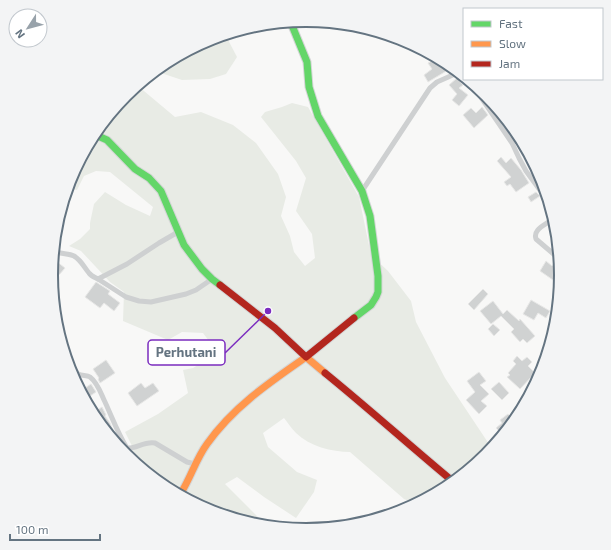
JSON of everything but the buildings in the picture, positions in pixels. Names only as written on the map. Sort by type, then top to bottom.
[{"type":"street","points":[[182,491],[208,442],[236,409],[258,390],[306,357],[371,305],[378,292],[379,283],[370,215],[362,191],[318,116],[309,87],[307,62],[293,28]]},
{"type":"street","points":[[362,191],[430,88],[437,82],[452,75]]},
{"type":"street","points":[[491,110],[514,141],[519,158],[537,186]]},
{"type":"street","points":[[99,137],[107,140],[135,169],[149,178],[158,188],[163,195],[184,245],[193,259],[212,279],[275,328],[306,357],[448,477]]},
{"type":"street","points":[[548,222],[537,230],[535,236],[536,239],[552,254]]},
{"type":"street","points":[[98,279],[127,264],[178,232]]},
{"type":"street","points":[[60,253],[70,254],[77,258],[92,276],[126,296],[139,301],[151,302],[186,294],[196,290],[212,279]]},
{"type":"street","points":[[78,374],[87,376],[95,382],[126,446]]},
{"type":"street","points":[[129,449],[151,442],[187,462],[195,464]]},
{"type":"shaded area","points":[[228,39],[237,57],[226,74],[210,79],[182,80],[162,73],[182,60]]},
{"type":"shaded area","points":[[142,89],[175,117],[201,112],[233,125],[256,143],[278,174],[286,197],[281,216],[290,236],[294,252],[305,266],[315,258],[312,234],[296,211],[306,178],[296,161],[261,117],[265,112],[292,103],[308,107],[359,197],[371,255],[388,271],[411,301],[416,322],[445,378],[488,443],[456,472],[429,490],[408,500],[404,499],[350,452],[336,451],[314,445],[301,438],[284,418],[263,433],[268,447],[297,472],[317,480],[314,492],[296,518],[237,477],[225,484],[259,518],[226,510],[181,490],[155,472],[131,451],[134,450],[125,432],[158,414],[188,393],[183,370],[193,368],[211,357],[212,345],[203,333],[182,332],[168,340],[123,321],[124,292],[110,282],[81,251],[69,246],[80,239],[90,229],[94,204],[105,192],[126,205],[150,216],[153,207],[110,172],[96,171],[84,176],[77,190],[73,189],[76,180],[99,137],[119,111]]},
{"type":"traffic: fast","points":[[293,28],[307,62],[309,87],[318,116],[362,191],[370,216],[378,276],[378,292],[371,305],[354,318]]},
{"type":"traffic: fast","points":[[99,137],[107,140],[135,169],[149,178],[161,191],[184,245],[202,269],[220,285]]},
{"type":"traffic: slow","points":[[182,491],[207,444],[228,418],[253,396],[306,357],[325,373]]},
{"type":"traffic: jam","points":[[220,285],[275,328],[306,357],[354,318]]},
{"type":"traffic: jam","points":[[325,373],[448,477]]},
{"type":"place","name":"Perhutani","points":[[268,311]]}]
